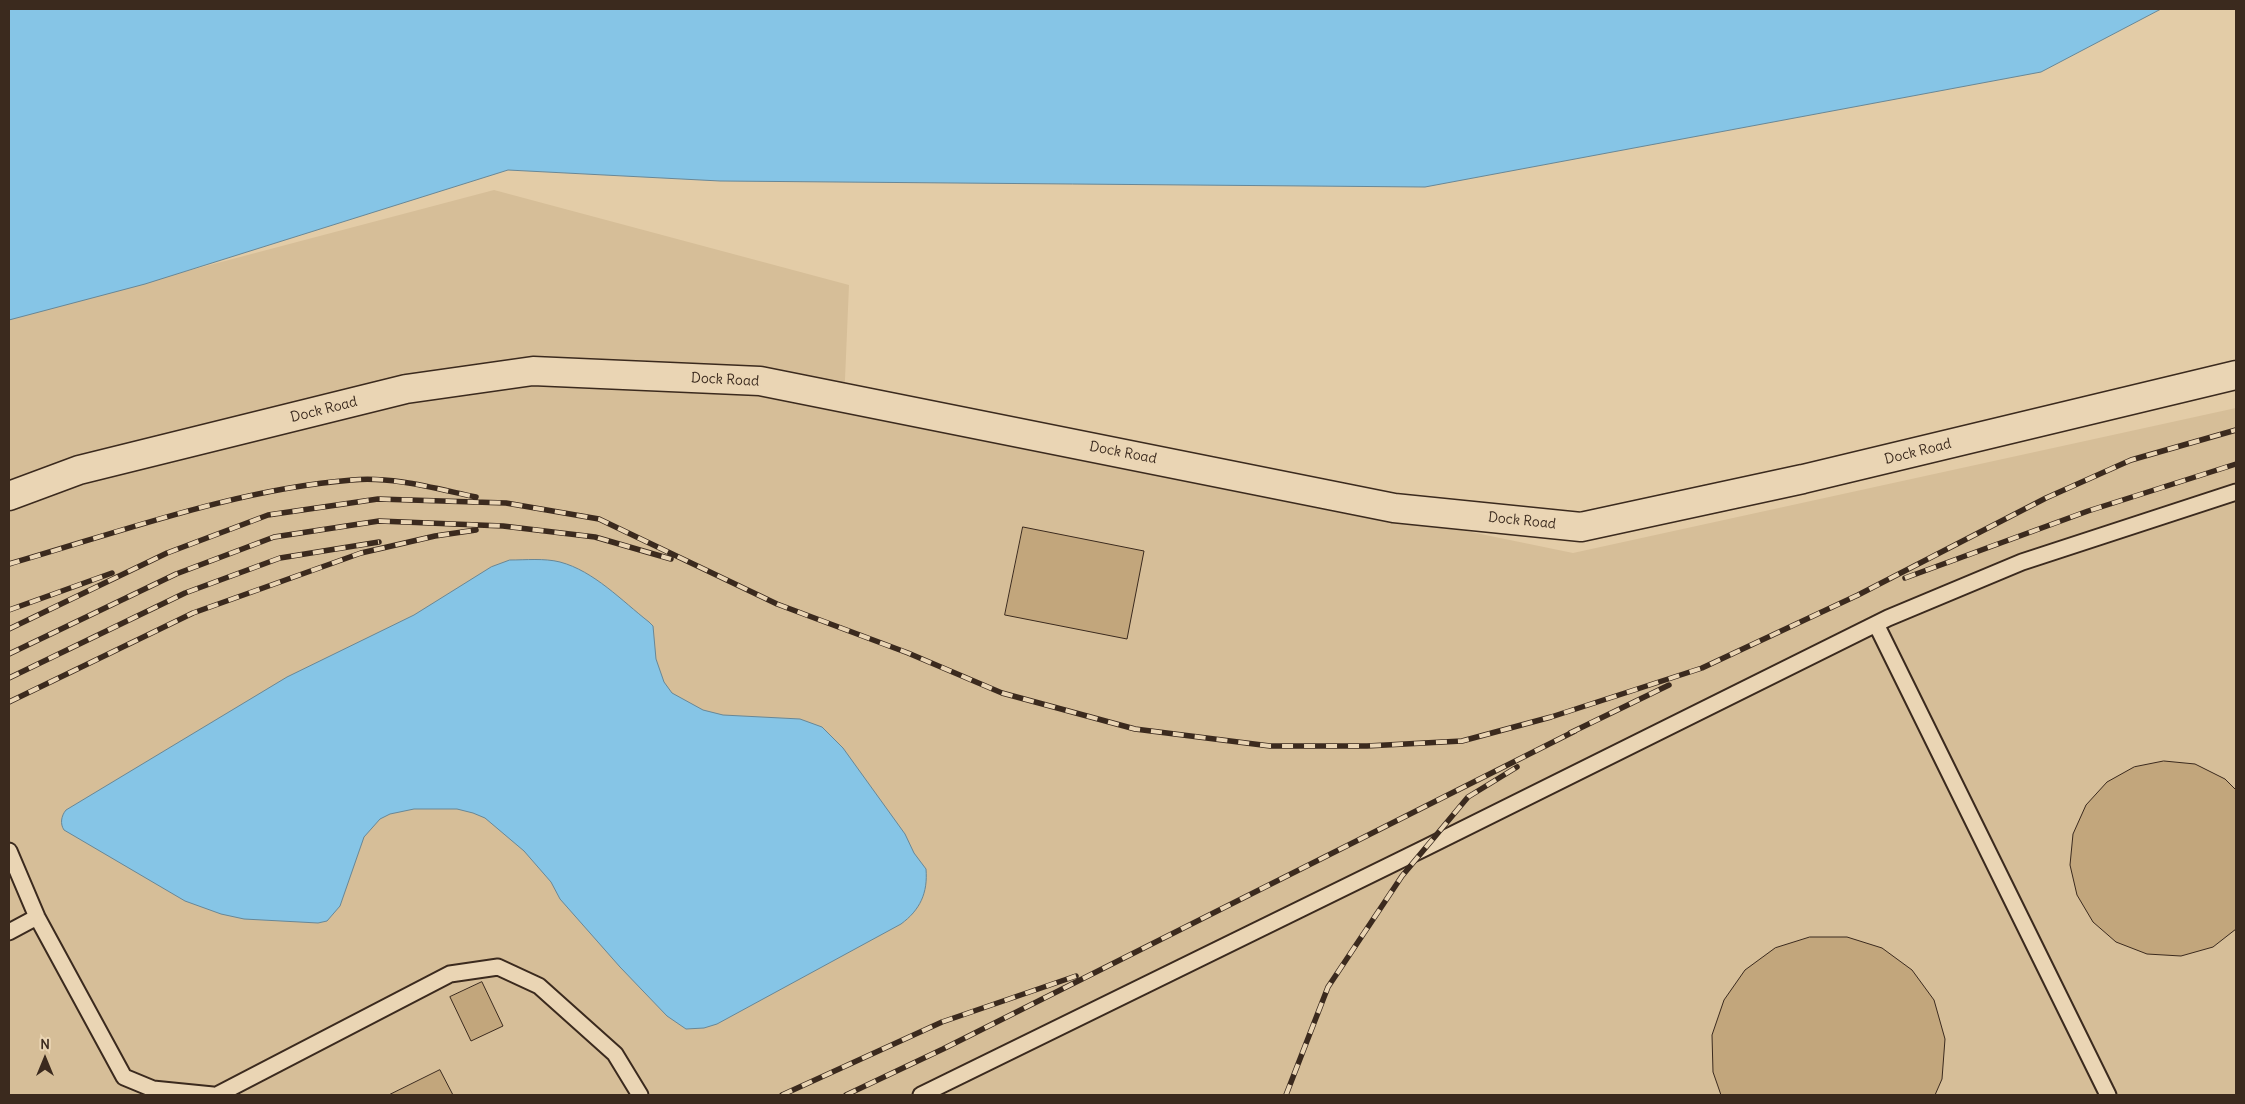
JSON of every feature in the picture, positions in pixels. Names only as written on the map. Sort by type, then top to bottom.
[{"type":"street","name":"Dock Road","points":[[9,496],[79,470],[406,389],[533,371],[760,381],[1394,508],[1581,527],[1803,479],[2236,375]]},
{"type":"lane","points":[[921,1095],[1876,624],[2022,562],[2236,492]]},
{"type":"lane","points":[[1876,624],[2108,1095]]},
{"type":"lane","points":[[9,851],[37,917],[124,1077],[153,1089],[213,1095]]},
{"type":"lane","points":[[9,932],[37,917]]},
{"type":"lane","points":[[217,1095],[450,974],[498,967],[539,986],[615,1054],[640,1095]]},
{"type":"shaded area","points":[[494,190],[849,285],[844,403],[1573,553],[2236,408],[2236,1095],[9,1095],[9,318]]},
{"type":"water","points":[[9,9],[2161,9],[2041,72],[1425,187],[720,181],[508,170],[145,284],[9,320]]},
{"type":"water","points":[[510,560],[560,562],[572,566],[596,579],[653,626],[656,659],[664,682],[672,693],[703,710],[723,715],[800,719],[822,727],[843,748],[905,834],[914,853],[926,869],[924,893],[918,907],[908,919],[717,1024],[704,1028],[686,1029],[667,1016],[620,967],[560,899],[551,882],[524,851],[485,818],[473,813],[457,809],[414,809],[390,814],[380,819],[364,837],[340,906],[327,921],[318,923],[244,919],[221,914],[185,901],[64,830],[62,820],[66,810],[287,677],[414,615],[491,567]]},
{"type":"building","points":[[1023,527],[1144,551],[1127,639],[1005,615]]},
{"type":"building","points":[[2164,761],[2195,764],[2225,779],[2236,790],[2236,929],[2213,947],[2181,956],[2147,954],[2116,942],[2093,922],[2077,895],[2070,865],[2073,834],[2086,805],[2107,782],[2134,767]]},
{"type":"building","points":[[1810,937],[1847,937],[1882,948],[1912,970],[1934,1000],[1945,1039],[1942,1079],[1935,1095],[1721,1095],[1713,1072],[1712,1035],[1724,1000],[1745,970],[1775,948]]},
{"type":"building","points":[[482,982],[503,1026],[471,1041],[450,997]]},
{"type":"building","points":[[440,1070],[453,1095],[389,1095]]},
{"type":"railway","points":[[9,629],[167,553],[268,515],[378,499],[506,503],[599,519],[777,604],[908,653],[1002,693],[1135,729],[1270,746],[1367,746],[1462,741],[1551,717],[1702,668],[1858,595],[2046,498],[2131,460],[2236,430]]},
{"type":"railway","points":[[1905,578],[2088,511],[2236,464]]},
{"type":"railway","points":[[9,564],[179,513],[266,492],[309,485],[352,480],[383,480],[414,484],[476,497]]},
{"type":"railway","points":[[9,654],[176,574],[274,537],[379,521],[503,526],[595,537],[671,559]]},
{"type":"railway","points":[[9,702],[193,613],[361,553],[435,536],[476,530]]},
{"type":"railway","points":[[9,678],[185,593],[280,558],[379,542]]},
{"type":"railway","points":[[9,610],[112,573]]},
{"type":"railway","points":[[1570,733],[1669,685]]},
{"type":"railway","points":[[846,1095],[943,1049],[1575,731]]},
{"type":"railway","points":[[1286,1095],[1328,987],[1402,876],[1468,797],[1517,767]]},
{"type":"railway","points":[[782,1095],[942,1022],[1076,976]]}]
